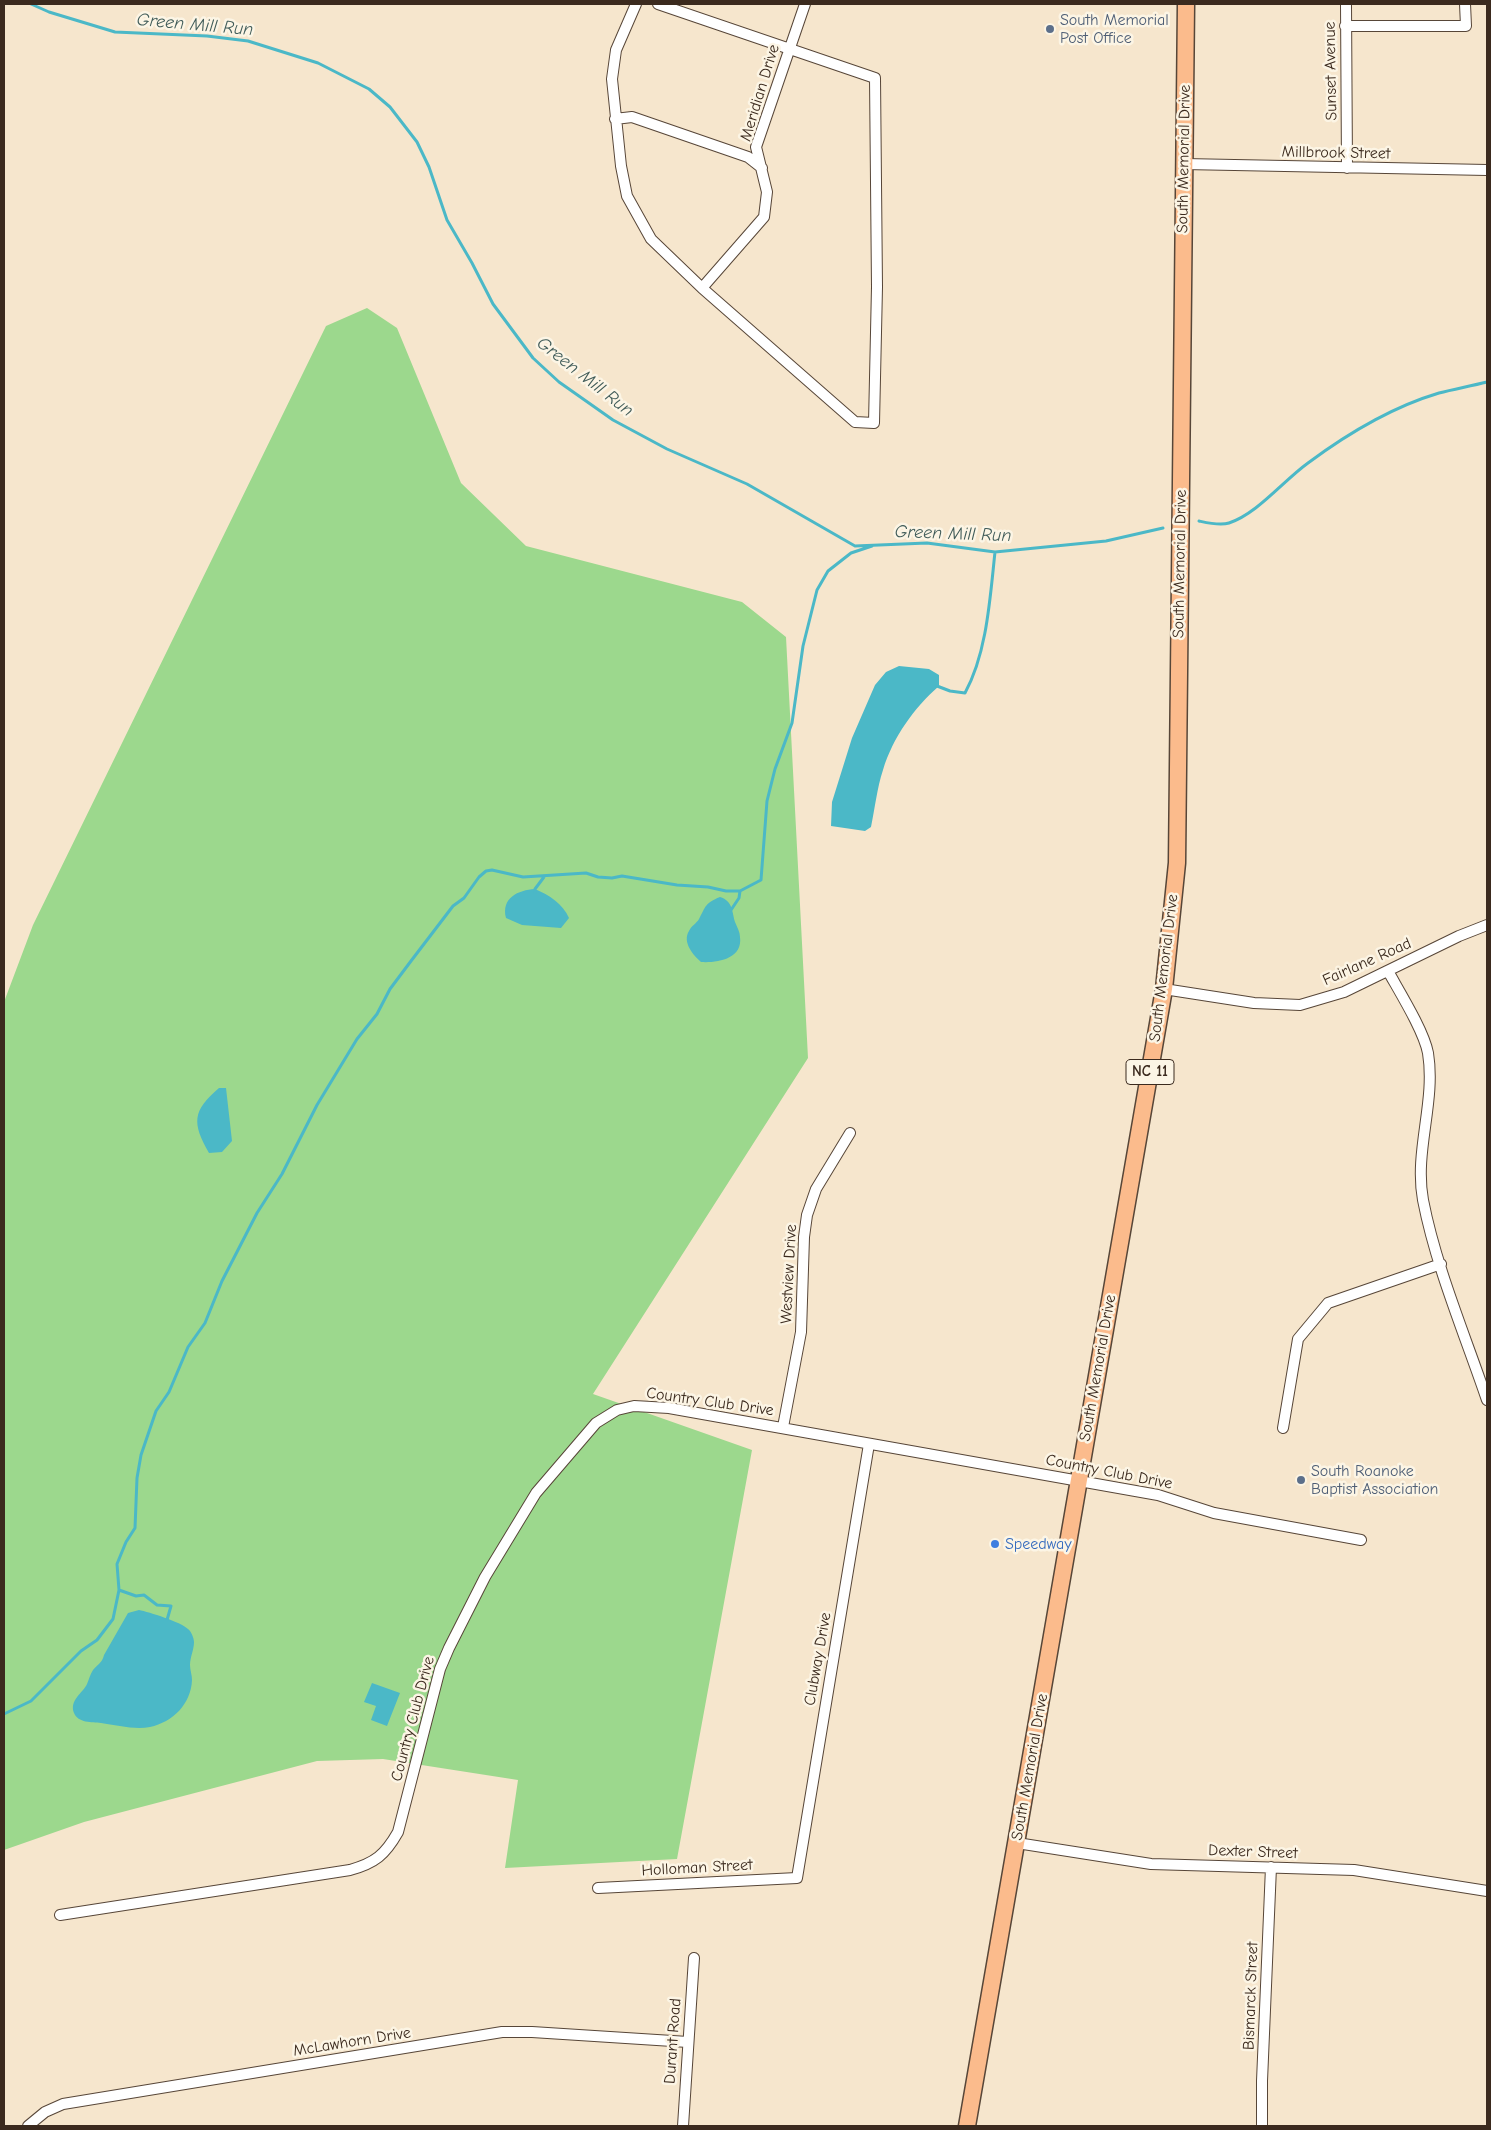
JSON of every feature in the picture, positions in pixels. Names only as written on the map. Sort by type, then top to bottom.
[{"type":"main road","name":"South Memorial Drive","points":[[967,2126],[1164,990],[1177,863],[1186,4]]},
{"type":"street","points":[[636,4],[616,50],[612,79],[627,196],[651,239],[702,288],[855,422],[874,423],[877,287],[875,78],[658,4]]},
{"type":"street","name":"Meridian Drive","points":[[702,288],[764,217],[767,192],[756,147],[805,4]]},
{"type":"street","name":"Sunset Avenue","points":[[1346,4],[1347,168]]},
{"type":"street","points":[[1345,26],[1466,26],[1466,4]]},
{"type":"street","points":[[616,119],[632,118],[650,124],[748,157],[762,168]]},
{"type":"street","name":"Millbrook Street","points":[[1184,164],[1487,170]]},
{"type":"street","name":"Fairlane Road","points":[[1164,990],[1254,1003],[1300,1005],[1344,992],[1459,936],[1487,926]]},
{"type":"street","points":[[1388,971],[1428,1051],[1430,1077],[1420,1175],[1423,1201],[1441,1264],[1487,1400]]},
{"type":"street","name":"Westview Drive","points":[[783,1427],[801,1332],[804,1237],[807,1215],[816,1189],[850,1133]]},
{"type":"street","points":[[1283,1428],[1298,1339],[1328,1303],[1441,1264]]},
{"type":"street","name":"Country Club Drive","points":[[60,1915],[350,1870],[372,1862],[389,1848],[398,1832],[434,1689],[448,1648],[462,1620],[485,1577],[536,1493],[596,1423],[618,1410],[634,1406],[650,1406],[783,1427],[1158,1495],[1214,1513],[1361,1540]]},
{"type":"street","name":"Clubway Drive","points":[[797,1878],[869,1444]]},
{"type":"street","name":"Dexter Street","points":[[1017,1843],[1151,1864],[1354,1870],[1487,1892]]},
{"type":"street","name":"Bismarck Street","points":[[1262,2126],[1262,2081],[1271,1867]]},
{"type":"street","name":"Holloman Street","points":[[598,1888],[797,1878]]},
{"type":"street","name":"Durant Road","points":[[683,2126],[694,1958]]},
{"type":"street","name":"McLawhorn Drive","points":[[28,2126],[45,2112],[63,2104],[502,2032],[532,2032],[688,2042]]},
{"type":"green space","points":[[367,308],[397,328],[461,483],[526,546],[742,602],[786,637],[808,1058],[593,1394],[752,1450],[677,1859],[505,1868],[518,1780],[383,1759],[317,1761],[84,1822],[4,1850],[4,1002],[33,925],[326,326]]},
{"type":"water","points":[[899,666],[929,669],[939,675],[939,686],[905,724],[892,746],[881,777],[871,827],[865,831],[831,826],[832,802],[852,738],[875,685],[886,672]]},
{"type":"water","points":[[535,889],[555,900],[563,908],[569,918],[561,928],[522,925],[506,918],[506,905],[512,896],[523,891]]},
{"type":"water","points":[[720,897],[730,904],[740,933],[740,944],[733,955],[728,958],[714,962],[701,962],[689,948],[687,935],[706,905]]},
{"type":"water","points":[[219,1088],[226,1088],[232,1141],[222,1152],[209,1153],[203,1143],[198,1125],[199,1111],[210,1096]]},
{"type":"water","points":[[139,1610],[179,1623],[190,1631],[194,1645],[190,1665],[191,1689],[188,1697],[179,1711],[173,1716],[158,1725],[150,1727],[125,1727],[79,1719],[74,1713],[73,1704],[75,1700],[85,1687],[93,1670],[102,1660],[128,1613]]},
{"type":"water","points":[[372,1683],[400,1693],[387,1726],[371,1720],[376,1706],[364,1702]]},
{"type":"waterway","name":"Green Mill Run","points":[[31,4],[49,12],[115,32],[207,36],[248,41],[318,63],[369,89],[390,107],[417,142],[429,167],[447,220],[493,304],[533,358],[559,382],[613,420],[667,449],[747,484],[855,546],[927,543],[995,552],[1106,541],[1163,528]]},
{"type":"waterway","name":"Green Mill Run","points":[[1199,521],[1222,524],[1239,519],[1260,505],[1308,463],[1370,422],[1421,399],[1487,382]]},
{"type":"waterway","points":[[4,1714],[31,1701],[81,1651],[97,1640],[113,1619],[119,1590],[117,1564],[126,1542],[135,1528],[137,1478],[141,1455],[156,1411],[169,1392],[188,1347],[205,1323],[222,1281],[257,1213],[282,1174],[317,1105],[357,1039],[377,1014],[390,989],[453,906],[464,898],[479,877],[486,871],[492,870],[523,877],[586,873],[598,877],[612,878],[622,876],[726,891],[740,891],[761,880],[767,801],[775,769],[792,723],[803,646],[817,590],[828,571],[851,553],[872,546]]},
{"type":"waterway","points":[[937,686],[950,691],[965,693],[972,677],[983,643],[995,552]]},
{"type":"waterway","points":[[535,892],[535,889],[544,877]]},
{"type":"waterway","points":[[731,910],[739,898],[740,891]]},
{"type":"waterway","points":[[119,1590],[136,1596],[144,1595],[157,1605],[171,1606],[167,1620]]},
{"type":"place","name":"South Memorial Post Office","points":[[1050,29]]},
{"type":"place","name":"South Roanoke Baptist Association","points":[[1301,1480]]},
{"type":"place","name":"Speedway","points":[[995,1544]]}]
